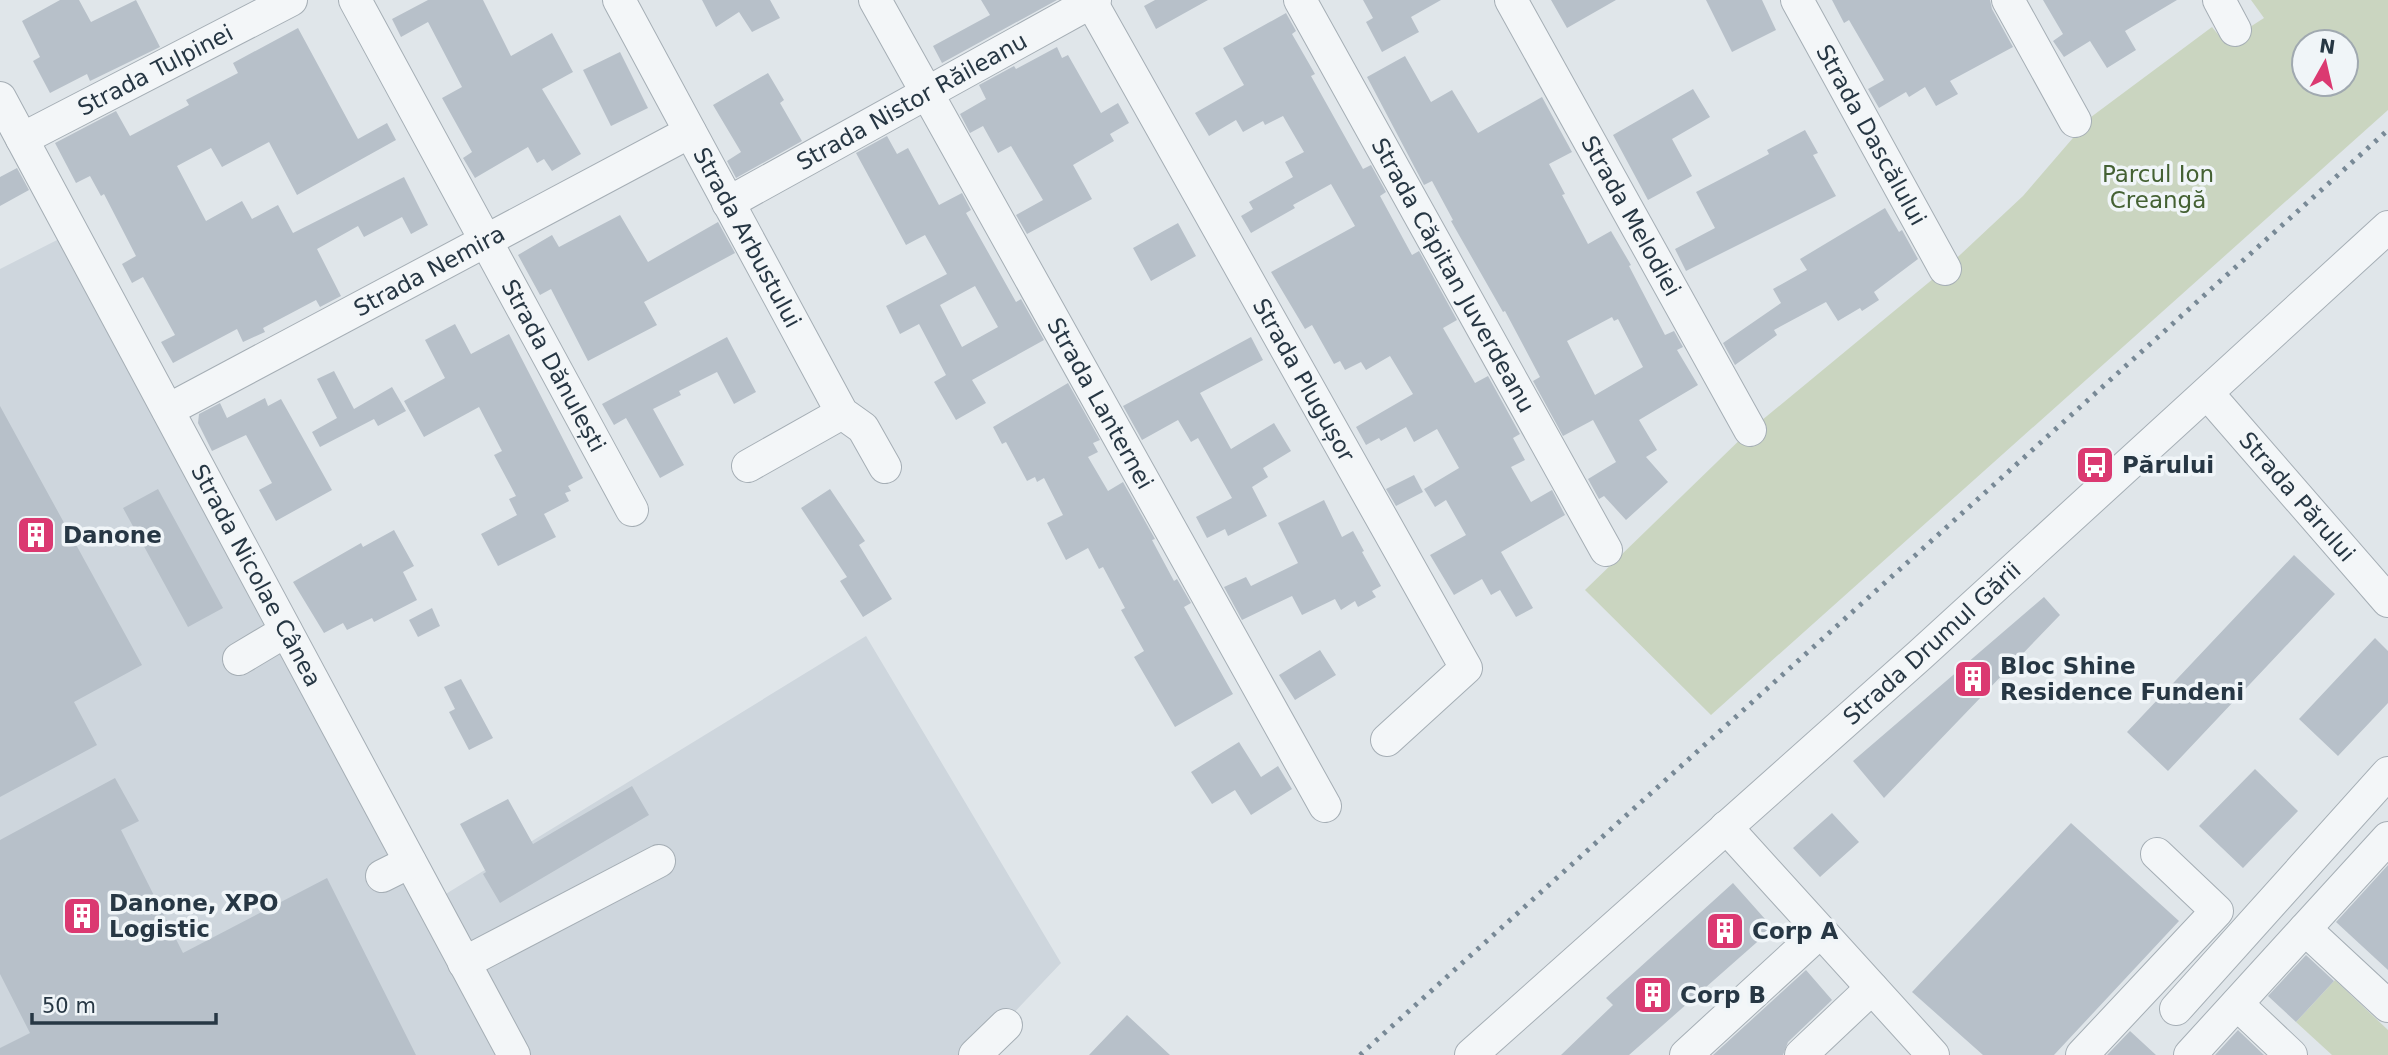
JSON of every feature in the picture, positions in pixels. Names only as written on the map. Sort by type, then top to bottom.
[{"type":"street","name":"Strada Tulpinei","points":[[22,139],[291,0]]},
{"type":"street","name":"Strada Dănulești","points":[[355,0],[632,510]]},
{"type":"street","name":"Strada Arbustului","points":[[619,0],[842,413],[863,428],[885,467]]},
{"type":"street","name":"Strada Lanternei","points":[[875,0],[1325,806]]},
{"type":"street","name":"Strada Căpitan Juverdeanu","points":[[1300,0],[1606,550]]},
{"type":"street","name":"Strada Melodiei","points":[[1511,0],[1750,430]]},
{"type":"street","name":"Strada Dascălului","points":[[1797,0],[1945,269]]},
{"type":"street","points":[[2008,0],[2075,121]]},
{"type":"street","points":[[2219,0],[2235,30]]},
{"type":"street","name":"Strada Nistor Răileanu","points":[[728,203],[1092,1]]},
{"type":"street","name":"Strada Plugușor","points":[[1092,1],[1466,668],[1387,740]]},
{"type":"street","name":"Strada Nicolae Cânea","points":[[2,106],[286,631],[396,869],[464,962],[514,1055]]},
{"type":"street","name":"Strada Nemira","points":[[168,410],[690,132]]},
{"type":"street","name":"Strada Drumul Gării","points":[[1471,1055],[2208,394],[2388,227]]},
{"type":"street","name":"Strada Părului","points":[[2208,394],[2388,601]]},
{"type":"street","points":[[748,466],[842,413]]},
{"type":"street","points":[[239,659],[286,631]]},
{"type":"street","points":[[2176,1009],[2388,773]]},
{"type":"street","points":[[1726,827],[1933,1055]]},
{"type":"street","points":[[2190,1055],[2388,838]]},
{"type":"street","points":[[2081,1055],[2217,911],[2157,854]]},
{"type":"street","points":[[464,962],[659,861]]},
{"type":"street","points":[[2305,929],[2388,1006]]},
{"type":"street","points":[[1686,1055],[1819,932]]},
{"type":"street","points":[[1801,1055],[1872,988]]},
{"type":"street","points":[[2237,1004],[2291,1055]]},
{"type":"street","points":[[975,1055],[1006,1025]]},
{"type":"shaded area","points":[[61,238],[423,908],[866,636],[1061,963],[974,1055],[0,1055],[0,269]]},
{"type":"green space","name":"Parcul Ion Creangă","points":[[2251,0],[2388,0],[2388,110],[1711,715],[1585,590],[1750,430],[1945,269],[2023,196],[2091,117],[2212,27],[2225,43],[2264,18]]},
{"type":"green space","points":[[2335,980],[2388,1030],[2388,1055],[2332,1055],[2296,1022]]},
{"type":"building","points":[[60,0],[79,0],[91,22],[136,0],[160,47],[90,81],[87,74],[50,93],[33,61],[40,57],[22,21]]},
{"type":"building","points":[[428,0],[483,0],[511,56],[552,33],[573,72],[542,89],[581,154],[552,171],[544,159],[537,163],[528,147],[475,178],[463,158],[472,152],[442,98],[462,87],[428,22],[401,37],[392,19]]},
{"type":"building","points":[[702,0],[770,0],[780,18],[752,32],[739,12],[716,27]]},
{"type":"building","points":[[981,0],[1057,0],[942,63],[933,46],[990,15]]},
{"type":"building","points":[[1155,0],[1208,0],[1156,29],[1144,6]]},
{"type":"building","points":[[1363,0],[1441,0],[1411,17],[1419,32],[1382,52],[1366,22],[1373,18]]},
{"type":"building","points":[[1551,0],[1616,0],[1567,28]]},
{"type":"building","points":[[1706,0],[1762,0],[1776,30],[1732,52]]},
{"type":"building","points":[[1832,0],[1990,0],[1992,9],[2013,47],[1950,81],[1958,94],[1936,106],[1925,87],[1909,97],[1906,92],[1879,108],[1868,89],[1884,80],[1849,20],[1844,23]]},
{"type":"building","points":[[2043,0],[2177,0],[2125,31],[2136,50],[2107,68],[2090,41],[2064,57],[2053,41],[2063,34]]},
{"type":"building","points":[[1286,13],[1296,31],[1292,34],[1315,74],[1311,76],[1363,169],[1371,165],[1386,192],[1380,196],[1412,255],[1419,251],[1457,320],[1443,328],[1475,383],[1488,376],[1520,434],[1513,438],[1525,460],[1511,467],[1531,502],[1552,490],[1565,515],[1501,552],[1533,608],[1516,617],[1500,590],[1491,595],[1482,579],[1454,595],[1430,555],[1466,535],[1446,500],[1435,507],[1424,489],[1459,468],[1437,429],[1414,442],[1406,427],[1381,441],[1379,438],[1366,445],[1356,427],[1413,394],[1390,356],[1366,370],[1361,362],[1345,370],[1340,361],[1334,364],[1312,325],[1305,329],[1271,272],[1355,226],[1331,184],[1251,233],[1241,216],[1253,209],[1249,202],[1293,177],[1285,162],[1304,152],[1283,116],[1265,125],[1263,121],[1243,132],[1236,120],[1209,136],[1195,113],[1244,85],[1223,48]]},
{"type":"building","points":[[298,28],[358,139],[387,123],[396,140],[297,195],[269,142],[222,167],[211,148],[177,166],[206,221],[242,201],[252,219],[278,205],[293,233],[404,177],[428,225],[411,234],[402,217],[364,237],[358,226],[317,249],[341,296],[320,307],[316,300],[263,328],[265,332],[243,342],[237,329],[173,363],[161,342],[175,335],[143,277],[132,283],[122,264],[136,256],[104,194],[101,196],[90,176],[76,183],[55,143],[116,111],[130,136],[189,105],[186,100],[238,73],[233,63]]},
{"type":"building","points":[[1057,47],[1062,58],[1068,55],[1101,113],[1118,103],[1129,123],[1110,134],[1114,141],[1073,165],[1092,199],[1027,234],[1016,215],[1043,200],[1011,146],[998,153],[983,126],[970,133],[960,114],[986,99],[979,85]]},
{"type":"building","points":[[620,52],[648,108],[611,126],[583,70]]},
{"type":"building","points":[[1405,56],[1431,102],[1452,90],[1478,133],[1542,97],[1572,152],[1549,164],[1588,244],[1611,231],[1665,335],[1674,331],[1683,347],[1677,350],[1698,385],[1639,420],[1657,450],[1646,457],[1668,482],[1626,520],[1604,496],[1599,499],[1588,479],[1616,462],[1593,420],[1563,436],[1533,381],[1540,377],[1505,311],[1503,312],[1451,221],[1453,220],[1432,181],[1424,185],[1367,77]],"holes":[[[1612,317],[1614,321],[1618,319],[1643,367],[1595,395],[1567,341]]]},
{"type":"building","points":[[768,73],[784,100],[780,103],[802,141],[736,178],[727,161],[741,152],[713,105]]},
{"type":"building","points":[[1693,89],[1710,117],[1672,139],[1692,176],[1648,200],[1613,135]]},
{"type":"building","points":[[1805,130],[1818,153],[1813,155],[1836,196],[1686,271],[1675,249],[1715,228],[1696,192],[1769,154],[1767,150]]},
{"type":"building","points":[[887,136],[897,154],[908,148],[939,205],[962,193],[971,210],[966,213],[1016,302],[1021,299],[1044,340],[972,380],[986,403],[956,420],[934,382],[946,375],[919,324],[900,334],[886,306],[947,274],[925,235],[906,245],[856,153]],"holes":[[[975,286],[998,327],[962,347],[940,305]]]},
{"type":"building","points":[[17,168],[29,190],[0,206],[0,177]]},
{"type":"building","points":[[1885,208],[1899,232],[1902,230],[1918,259],[1874,292],[1879,300],[1838,321],[1826,302],[1774,330],[1777,335],[1735,365],[1723,343],[1781,303],[1773,289],[1807,270],[1800,259]]},
{"type":"building","points":[[620,215],[648,262],[718,222],[735,253],[644,302],[657,325],[588,361],[551,289],[540,295],[518,255],[552,235],[559,247]]},
{"type":"building","points":[[1178,223],[1196,256],[1151,281],[1133,248]]},
{"type":"building","points":[[455,324],[471,354],[509,334],[583,478],[568,486],[571,491],[565,493],[569,501],[544,514],[556,537],[498,566],[481,534],[517,515],[509,499],[516,496],[494,455],[502,451],[479,407],[424,437],[404,401],[445,378],[425,340]]},
{"type":"building","points":[[727,337],[756,392],[734,404],[717,372],[679,391],[681,395],[653,409],[684,465],[660,478],[626,418],[614,425],[602,404]]},
{"type":"building","points":[[1251,337],[1263,360],[1200,393],[1231,449],[1274,423],[1291,451],[1263,468],[1268,477],[1252,487],[1267,516],[1228,536],[1225,529],[1207,538],[1196,517],[1232,498],[1198,438],[1191,442],[1178,420],[1142,440],[1123,406]]},
{"type":"building","points":[[334,371],[354,409],[392,387],[406,411],[378,426],[374,419],[320,447],[312,432],[337,418],[317,379]]},
{"type":"building","points":[[1068,383],[1100,440],[1093,443],[1098,452],[1088,457],[1108,491],[1123,482],[1155,539],[1152,540],[1174,581],[1177,579],[1191,603],[1184,607],[1233,694],[1175,727],[1134,657],[1144,651],[1121,610],[1125,608],[1103,567],[1099,569],[1088,548],[1066,560],[1047,523],[1063,515],[1044,478],[1037,482],[1035,477],[1027,481],[1006,442],[1002,444],[993,427]]},
{"type":"building","points":[[265,398],[268,406],[281,399],[332,490],[276,521],[259,490],[272,483],[246,435],[212,451],[198,423],[199,414],[220,403],[227,418]]},
{"type":"building","name":"Danone","points":[[0,406],[142,665],[74,702],[97,745],[0,797]]},
{"type":"building","points":[[1414,475],[1423,492],[1396,506],[1386,489]]},
{"type":"building","points":[[158,489],[223,608],[188,627],[123,508]]},
{"type":"building","points":[[830,489],[865,541],[859,545],[892,599],[863,617],[840,581],[847,577],[801,508]]},
{"type":"building","points":[[1324,500],[1342,537],[1353,531],[1364,551],[1362,552],[1381,586],[1372,591],[1376,597],[1358,607],[1355,601],[1341,610],[1335,599],[1302,615],[1292,596],[1242,620],[1224,587],[1246,577],[1251,586],[1298,563],[1278,523]]},
{"type":"building","points":[[394,530],[414,566],[403,572],[417,600],[374,622],[372,618],[347,630],[343,623],[324,633],[293,582],[361,543],[363,547]]},
{"type":"building","points":[[2294,555],[2335,594],[2168,771],[2127,732]]},
{"type":"building","name":"Bloc Shine Residence Fundeni","points":[[2044,597],[2060,615],[1884,798],[1853,761]]},
{"type":"building","points":[[432,608],[440,626],[418,637],[409,620]]},
{"type":"building","points":[[2375,638],[2388,651],[2388,703],[2338,756],[2299,719]]},
{"type":"building","points":[[1320,650],[1336,675],[1295,700],[1279,675]]},
{"type":"building","points":[[461,679],[493,738],[469,750],[449,712],[455,709],[444,687]]},
{"type":"building","points":[[1239,742],[1261,777],[1278,766],[1292,789],[1251,815],[1235,790],[1212,804],[1191,772]]},
{"type":"building","points":[[2255,769],[2298,811],[2243,868],[2199,826]]},
{"type":"building","name":"Danone, XPO Logistic","points":[[115,778],[139,821],[121,830],[183,953],[327,878],[416,1055],[0,1055],[0,1048],[30,1033],[0,974],[0,840]]},
{"type":"building","points":[[632,786],[649,815],[500,903],[460,824],[508,799],[533,844]]},
{"type":"building","points":[[1832,813],[1859,842],[1820,877],[1793,848]]},
{"type":"building","points":[[2071,823],[2179,921],[2054,1055],[1983,1055],[1912,992]]},
{"type":"building","points":[[2388,865],[2388,970],[2336,922]]},
{"type":"building","points":[[1733,883],[1773,928],[1629,1055],[1561,1055],[1613,1005],[1606,998]]},
{"type":"building","points":[[2306,955],[2334,981],[2296,1022],[2268,996]]},
{"type":"building","points":[[1806,970],[1832,1000],[1788,1042],[1783,1055],[1713,1055]]},
{"type":"building","points":[[1127,1015],[1170,1055],[1089,1055]]},
{"type":"building","points":[[2238,1030],[2241,1033],[2264,1055],[2215,1055]]},
{"type":"building","points":[[2130,1031],[2156,1055],[2107,1055]]},
{"type":"railway","points":[[1360,1055],[2388,130]]},
{"type":"place","name":"Părului","points":[[2095,465]]},
{"type":"place","name":"Danone","points":[[36,535]]},
{"type":"place","name":"Bloc Shine Residence Fundeni","points":[[1973,679]]},
{"type":"place","name":"Danone, XPO Logistic","points":[[82,916]]},
{"type":"place","name":"Corp A","points":[[1725,931]]},
{"type":"place","name":"Corp B","points":[[1653,995]]}]
